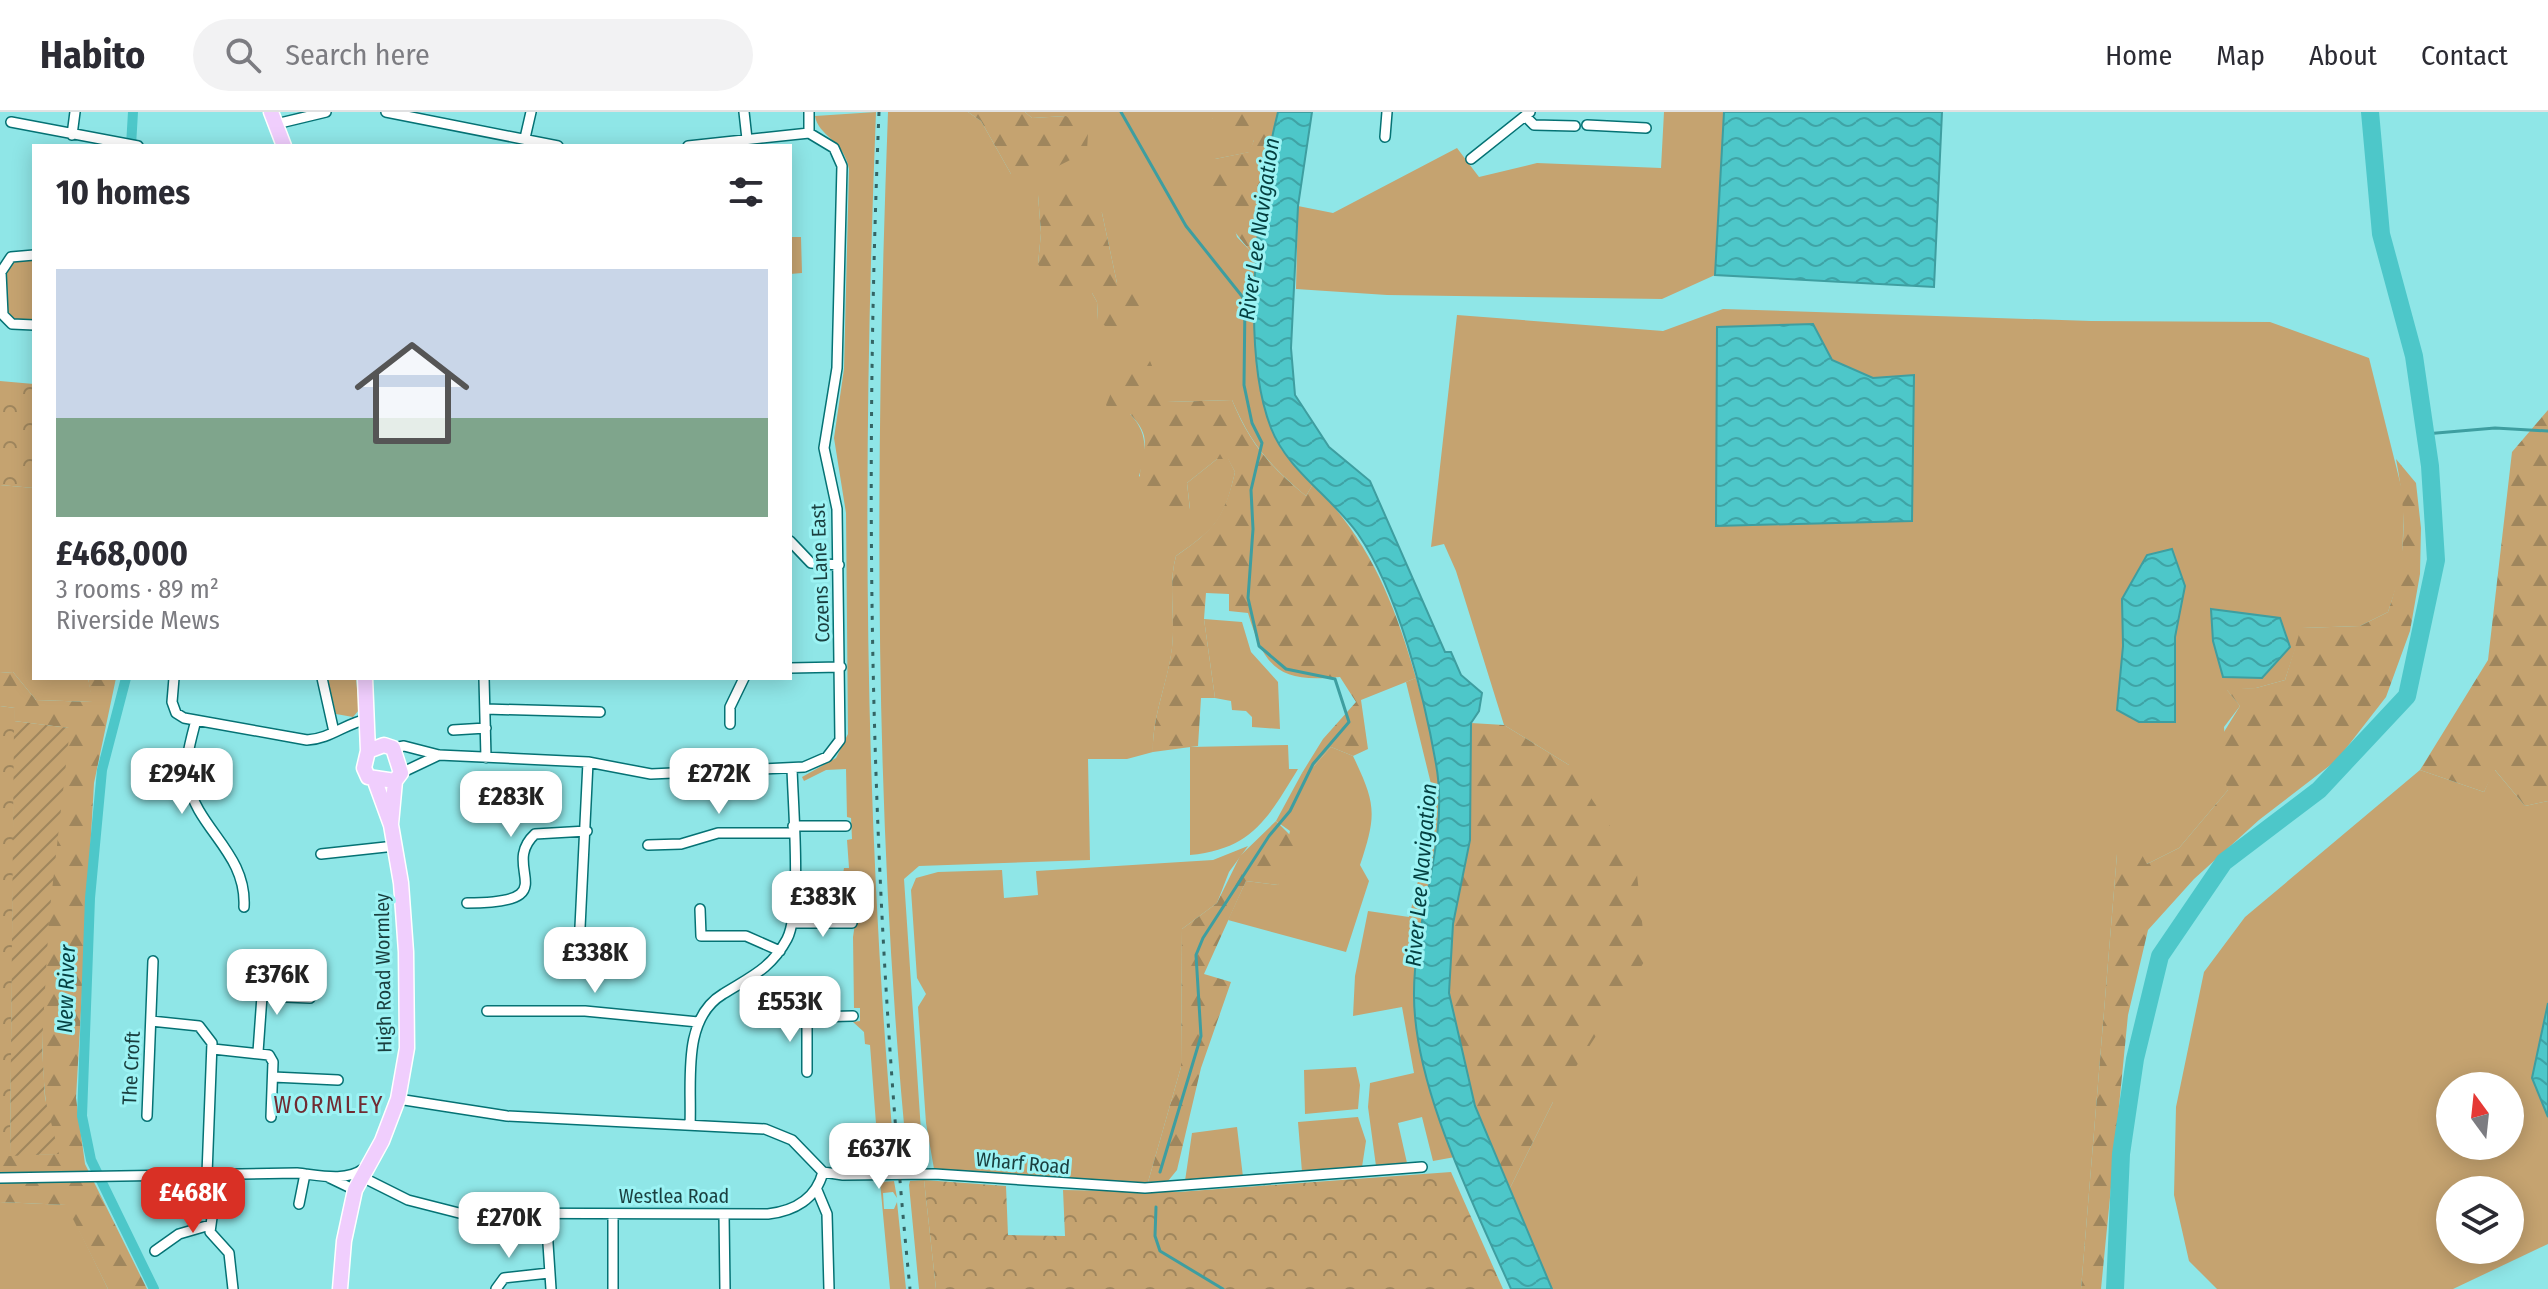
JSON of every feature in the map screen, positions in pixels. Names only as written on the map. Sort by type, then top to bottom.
[{"type":"main road","points":[[273,118],[283,144]]},
{"type":"main road","points":[[365,680],[368,751],[389,746]]},
{"type":"main road","points":[[368,719],[389,746],[398,777],[375,781]]},
{"type":"main road","name":"High Road Wormley","points":[[340,1289],[368,1170],[398,1099],[409,1023],[404,921],[395,846],[375,781],[368,777],[364,768],[368,751]]},
{"type":"main road","name":"High Road Wormley","points":[[391,825],[398,777]]},
{"type":"main road","name":"High Road Wormley","points":[[345,1263],[344,1241],[355,1190],[368,1170]]},
{"type":"street","points":[[72,135],[75,112]]},
{"type":"street","points":[[273,118],[326,112]]},
{"type":"street","points":[[386,112],[550,144]]},
{"type":"street","points":[[525,138],[531,112]]},
{"type":"street","points":[[744,112],[747,139]]},
{"type":"street","points":[[705,144],[809,133],[809,112]]},
{"type":"street","points":[[1385,137],[1387,112]]},
{"type":"street","points":[[1608,113],[1609,125]]},
{"type":"street","points":[[1471,159],[1528,114],[1534,125],[1575,126]]},
{"type":"street","points":[[11,122],[114,144]]},
{"type":"street","points":[[1587,125],[1646,128]]},
{"type":"street","name":"Cozens Lane East","points":[[389,746],[404,746],[439,755],[588,762],[651,774],[792,768],[822,761],[840,740],[837,509],[824,448],[837,368],[843,171],[834,148],[809,133]]},
{"type":"street","points":[[32,255],[11,257],[4,263],[1,306],[8,322],[32,325]]},
{"type":"street","points":[[792,543],[811,563],[839,565]]},
{"type":"street","points":[[792,668],[841,667]]},
{"type":"street","points":[[174,680],[172,702],[176,713],[196,720],[307,740],[368,719]]},
{"type":"street","points":[[322,680],[334,732]]},
{"type":"street","points":[[484,680],[486,758]]},
{"type":"street","points":[[730,724],[730,707],[743,680]]},
{"type":"street","points":[[485,709],[600,712]]},
{"type":"street","points":[[196,720],[188,751],[188,781],[195,806],[218,833],[234,863],[244,907]]},
{"type":"street","points":[[345,728],[365,735]]},
{"type":"street","points":[[453,730],[486,728]]},
{"type":"street","name":"Cozens Lane East","points":[[398,777],[439,755]]},
{"type":"street","points":[[579,948],[579,891],[587,831],[588,762]]},
{"type":"street","points":[[690,1125],[693,1048],[698,1022],[721,995],[752,980],[780,951],[794,923],[792,768]]},
{"type":"street","points":[[648,845],[681,844],[718,833],[846,826]]},
{"type":"street","points":[[467,903],[505,903],[520,895],[525,886],[526,845],[535,834],[587,831]]},
{"type":"street","points":[[321,854],[395,846]]},
{"type":"street","points":[[700,909],[701,936],[746,936],[780,951]]},
{"type":"street","points":[[794,923],[852,923]]},
{"type":"street","name":"The Croft","points":[[147,1116],[153,961]]},
{"type":"street","points":[[752,980],[775,1011],[787,1016],[853,1016]]},
{"type":"street","points":[[258,1052],[262,996],[310,998]]},
{"type":"street","points":[[487,1011],[585,1011],[698,1022]]},
{"type":"street","points":[[807,1016],[807,1072]]},
{"type":"street","name":"The Croft","points":[[151,1021],[199,1026],[208,1033],[213,1049]]},
{"type":"street","points":[[233,1289],[229,1253],[211,1237],[210,1225],[213,1049],[269,1055],[273,1077],[271,1117]]},
{"type":"street","points":[[273,1077],[338,1080]]},
{"type":"street","points":[[398,1099],[507,1116],[774,1131],[792,1140],[823,1172],[817,1190],[827,1214],[829,1289]]},
{"type":"street","name":"Wharf Road","points":[[823,1172],[935,1174],[1145,1188],[1422,1167]]},
{"type":"street","points":[[0,1178],[213,1174],[328,1177],[368,1170]]},
{"type":"street","name":"Westlea Road","points":[[368,1170],[408,1200],[444,1210],[613,1214],[787,1211],[817,1190]]},
{"type":"street","points":[[299,1204],[305,1174]]},
{"type":"street","points":[[328,1177],[355,1190]]},
{"type":"street","points":[[546,1213],[551,1289]]},
{"type":"street","points":[[613,1214],[613,1289]]},
{"type":"street","points":[[724,1214],[725,1289]]},
{"type":"street","points":[[155,1251],[179,1234],[210,1225]]},
{"type":"street","points":[[496,1289],[504,1278],[549,1273]]},
{"type":"green space","points":[[876,112],[871,243],[868,637],[877,900],[893,1167],[883,1167],[879,1163],[870,1045],[865,1044],[864,1032],[853,1022],[860,1021],[860,1008],[854,1008],[853,937],[856,917],[846,916],[841,885],[844,868],[849,868],[847,840],[852,839],[851,818],[847,817],[846,769],[826,770],[804,781],[802,777],[836,758],[848,734],[846,513],[834,438],[844,369],[849,169],[842,151],[821,129],[815,116]]},
{"type":"green space","points":[[888,112],[968,112],[981,121],[1011,174],[1066,116],[1032,118],[1025,112],[1212,112],[1212,118],[1254,140],[1250,152],[1215,159],[1237,237],[1257,258],[1256,352],[1281,449],[1313,484],[1306,496],[1271,464],[1246,429],[1232,400],[1167,402],[1130,414],[1143,436],[1139,476],[1190,509],[1187,483],[1217,459],[1228,458],[1235,472],[1231,488],[1216,522],[1201,538],[1176,556],[1172,580],[1173,643],[1155,727],[1153,752],[1127,759],[1088,759],[1090,860],[919,866],[904,879],[922,1146],[920,1157],[908,1166],[888,903],[883,771],[879,507]],"holes":[[[1066,194],[1102,213],[1117,283],[1098,320],[1097,302],[1092,293],[1038,264],[1041,233],[1038,195]]]},
{"type":"green space","points":[[968,112],[1025,112],[1032,118],[1066,116],[1088,133],[1087,151],[1041,172],[1011,174],[981,121]]},
{"type":"green space","points":[[1212,112],[1278,112],[1264,189],[1257,258],[1222,213],[1212,173],[1215,159],[1249,152],[1254,140],[1230,142],[1212,118]]},
{"type":"green space","points":[[1664,112],[1724,112],[1715,275],[1662,299],[1387,295],[1296,289],[1298,206],[1333,213],[1457,148],[1479,177],[1537,163],[1661,168]]},
{"type":"green space","points":[[1062,186],[1066,194],[1087,193],[1102,213],[1117,283],[1134,285],[1146,300],[1145,321],[1137,331],[1116,335],[1098,320],[1097,302],[1092,293],[1060,295],[1038,264],[1041,233],[1038,195],[1045,187]]},
{"type":"green space","points":[[792,237],[801,237],[802,273],[792,274]]},
{"type":"green space","points":[[32,258],[32,322],[18,322],[6,314],[5,267],[11,261]]},
{"type":"green space","points":[[1723,309],[2091,321],[2270,322],[2369,358],[2404,498],[2402,569],[2388,612],[2360,626],[2302,628],[2285,680],[2256,688],[2227,690],[2240,706],[2224,727],[2228,790],[2179,848],[2147,864],[2117,854],[2081,1289],[1552,1289],[1510,1188],[1553,1102],[1569,765],[1504,725],[1456,571],[1444,544],[1431,547],[1457,315],[1663,331]]},
{"type":"green space","points":[[1150,361],[1167,402],[1232,400],[1246,429],[1271,464],[1306,496],[1313,484],[1365,550],[1389,598],[1416,678],[1361,700],[1368,749],[1353,756],[1331,747],[1306,775],[1302,773],[1323,739],[1356,702],[1340,677],[1303,678],[1278,669],[1261,648],[1248,613],[1229,611],[1229,594],[1206,593],[1204,619],[1215,698],[1201,698],[1198,746],[1153,752],[1155,727],[1173,642],[1172,580],[1176,556],[1216,521],[1227,501],[1235,472],[1228,459],[1217,459],[1187,483],[1190,510],[1179,519],[1150,504],[1140,477],[1145,443],[1142,430],[1130,414],[1112,415],[1106,405],[1113,388],[1113,374]]},
{"type":"green space","points":[[0,381],[32,384],[32,488],[0,485]]},
{"type":"green space","points":[[2548,410],[2548,801],[2525,806],[2495,770],[2484,792],[2420,770],[2488,660],[2512,452]]},
{"type":"green space","points":[[2396,459],[2416,483],[2421,528],[2420,574],[2410,631],[2386,697],[2337,760],[2259,820],[2194,879],[2148,930],[2128,1015],[2101,1289],[2081,1289],[2117,854],[2137,846],[2147,864],[2179,848],[2228,790],[2214,748],[2240,706],[2226,689],[2256,688],[2285,680],[2301,628],[2360,626],[2388,612],[2399,572],[2403,536]]},
{"type":"green space","points":[[0,485],[32,488],[32,680],[88,680],[93,702],[36,700],[13,672],[0,673]]},
{"type":"green space","points":[[1204,619],[1242,622],[1251,652],[1278,682],[1280,729],[1252,727],[1252,717],[1246,711],[1232,710],[1231,701],[1215,698]]},
{"type":"green space","points":[[13,672],[36,700],[92,702],[88,680],[116,680],[94,783],[76,1098],[85,1164],[147,1289],[108,1289],[66,1205],[0,1202],[0,1155],[58,1154],[46,1102],[42,1004],[48,911],[69,728],[14,721],[15,708],[0,706],[0,673]]},
{"type":"green space","points":[[1416,678],[1436,753],[1441,798],[1416,967],[1414,1013],[1421,1055],[1455,1157],[1433,1161],[1422,1117],[1398,1123],[1407,1163],[1376,1166],[1368,1107],[1370,1083],[1414,1073],[1402,1007],[1353,1016],[1355,976],[1368,911],[1409,917],[1427,845],[1433,792],[1406,682]]},
{"type":"green space","points":[[328,680],[356,680],[359,710],[353,717],[336,714]]},
{"type":"green space","points":[[0,706],[15,708],[10,1156],[0,1156]]},
{"type":"green space","points":[[14,721],[70,728],[49,918],[42,1045],[45,1098],[59,1154],[10,1156]]},
{"type":"green space","points":[[1471,723],[1504,725],[1569,765],[1636,865],[1646,959],[1553,1102],[1510,1188],[1475,1106],[1449,993],[1453,924],[1470,840]]},
{"type":"green space","points":[[1288,745],[1289,769],[1298,769],[1267,816],[1244,838],[1229,846],[1190,855],[1190,747]]},
{"type":"green space","points":[[1331,747],[1353,756],[1372,809],[1360,865],[1369,881],[1346,952],[1228,920],[1246,881],[1278,885],[1290,831],[1276,821],[1302,773],[1307,774]]},
{"type":"green space","points":[[2494,769],[2525,806],[2548,801],[2548,1003],[2532,1078],[2548,1117],[2548,1244],[2524,1255],[2524,1176],[2436,1176],[2436,1264],[2506,1264],[2453,1289],[2217,1289],[2189,1261],[2174,1195],[2176,1107],[2204,972],[2245,917],[2420,770],[2484,792]]},
{"type":"green space","points":[[1276,821],[1297,842],[1286,873],[1278,885],[1246,881],[1204,974],[1231,982],[1201,1068],[1177,1170],[1168,1181],[1148,1182],[1181,1067],[1182,929],[1217,903],[1240,856]]},
{"type":"green space","points":[[1248,846],[1229,872],[1217,903],[1182,929],[1181,1067],[1148,1182],[1096,1184],[934,1169],[926,1123],[918,1007],[926,994],[917,978],[911,890],[916,878],[938,872],[1002,870],[1004,898],[1038,895],[1036,871],[1213,860]]},
{"type":"green space","points":[[1356,1067],[1360,1085],[1358,1109],[1305,1114],[1304,1070]]},
{"type":"green space","points":[[1358,1117],[1366,1141],[1362,1167],[1302,1172],[1298,1122]]},
{"type":"green space","points":[[1237,1127],[1243,1177],[1185,1181],[1192,1133]]},
{"type":"green space","points":[[1451,1172],[1503,1289],[936,1289],[924,1180],[1006,1186],[1008,1235],[1065,1236],[1063,1190],[1178,1192]]},
{"type":"green space","points":[[924,1180],[936,1289],[919,1289],[909,1185],[910,1181]]},
{"type":"green space","points":[[894,1181],[897,1198],[893,1192],[883,1193],[884,1209],[894,1209],[897,1202],[906,1289],[890,1289],[880,1182]]},
{"type":"green space","points":[[0,1202],[67,1205],[108,1289],[0,1289]]},
{"type":"water","name":"River Lee Navigation","points":[[1278,112],[1312,112],[1298,206],[1291,348],[1295,395],[1329,447],[1370,481],[1445,652],[1451,652],[1461,675],[1482,693],[1479,711],[1471,723],[1470,840],[1453,924],[1449,993],[1475,1106],[1552,1289],[1511,1289],[1448,1144],[1424,1067],[1416,1029],[1414,993],[1419,936],[1435,850],[1439,793],[1431,737],[1408,645],[1385,585],[1358,534],[1278,443],[1262,395],[1256,356],[1255,271],[1264,185]]},
{"type":"water","points":[[1724,112],[1942,112],[1934,287],[1715,275]]},
{"type":"water","points":[[1813,324],[1832,360],[1873,378],[1914,375],[1912,521],[1716,526],[1717,327]]},
{"type":"water","points":[[2172,549],[2185,586],[2175,637],[2175,722],[2139,722],[2117,710],[2123,646],[2122,599],[2147,555]]},
{"type":"water","points":[[2211,609],[2280,618],[2290,647],[2262,678],[2223,677],[2213,641]]},
{"type":"water","points":[[2548,1003],[2548,1117],[2532,1078]]},
{"type":"waterway","name":"New River","points":[[131,144],[133,112]]},
{"type":"waterway","name":"River Lee Navigation","points":[[1121,112],[1186,226],[1245,300],[1244,385],[1252,423],[1262,443],[1251,490],[1253,529],[1248,598],[1259,646],[1286,669],[1335,679],[1349,722],[1313,764],[1290,811],[1269,836],[1203,938],[1196,955],[1201,1036],[1160,1172]]},
{"type":"waterway","points":[[2115,1289],[2121,1154],[2135,1059],[2160,956],[2224,862],[2319,790],[2407,696],[2436,560],[2430,466],[2414,356],[2381,234],[2370,112]]},
{"type":"waterway","points":[[2425,434],[2495,428],[2548,431]]},
{"type":"waterway","name":"New River","points":[[125,680],[102,770],[90,898],[82,1116],[91,1160],[154,1289]]},
{"type":"waterway","points":[[1156,1207],[1155,1236],[1160,1251],[1223,1289]]},
{"type":"railway","points":[[879,112],[872,406],[874,701],[886,995],[910,1289]]},
{"type":"district","name":"WORMLEY","points":[[329,1105]]}]
